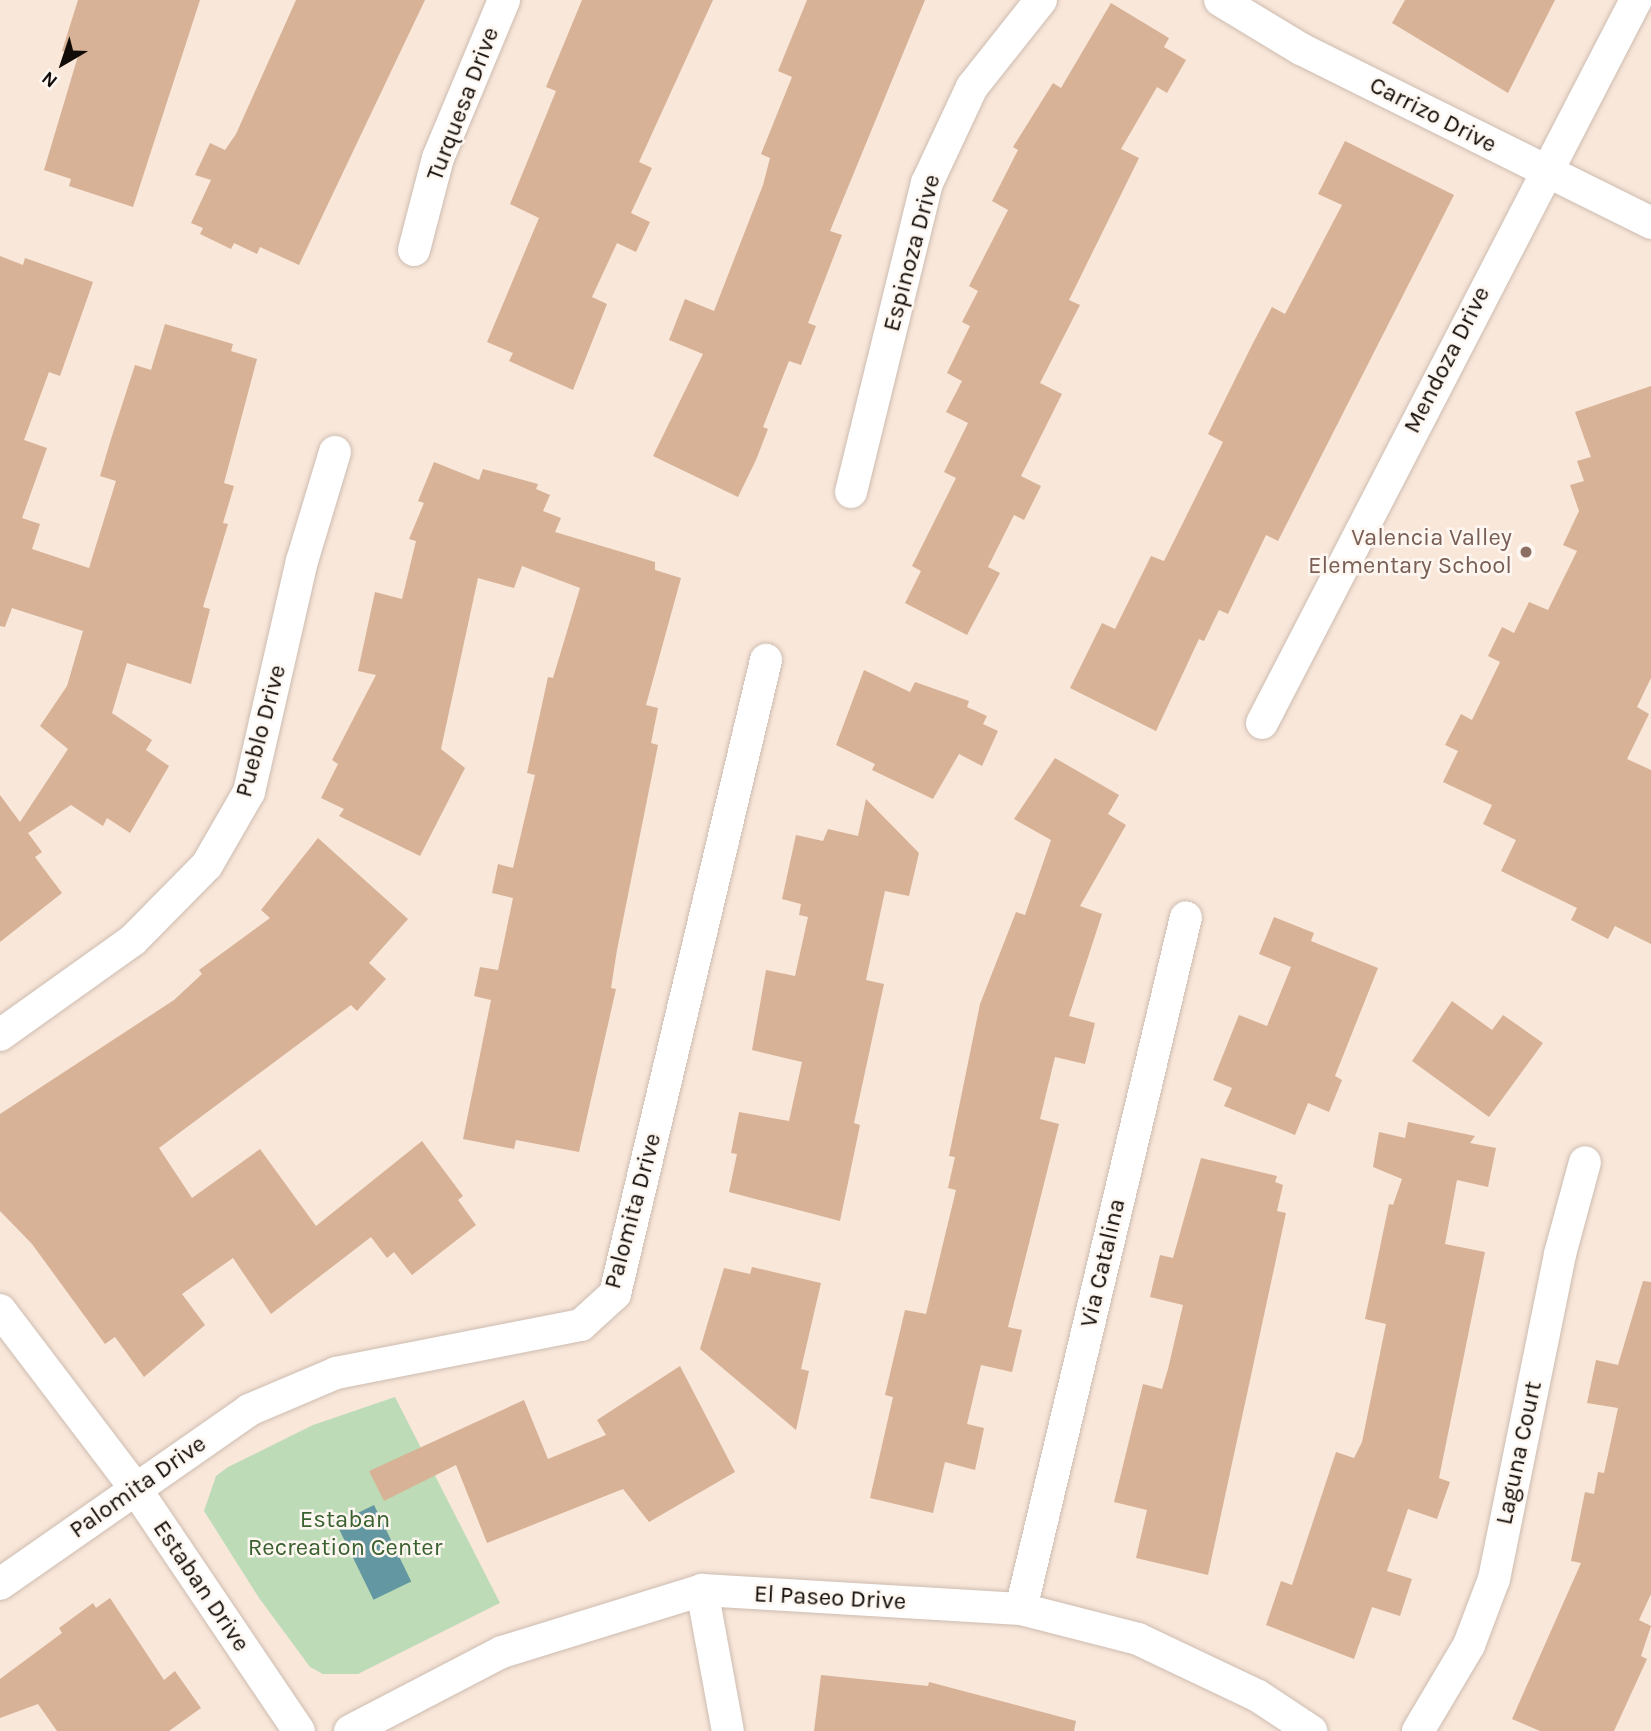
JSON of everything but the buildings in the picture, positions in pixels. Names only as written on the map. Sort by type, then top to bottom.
[{"type":"street","name":"Turquesa Drive","points":[[414,250],[438,158],[504,0]]},
{"type":"street","name":"Espinoza Drive","points":[[851,492],[927,183],[972,87],[1041,0]]},
{"type":"street","name":"Carrizo Drive","points":[[1220,0],[1301,49],[1651,223]]},
{"type":"street","name":"Mendoza Drive","points":[[1262,723],[1544,171],[1636,0]]},
{"type":"street","name":"Pueblo Drive","points":[[0,1035],[133,940],[207,865],[249,792],[302,561],[335,452]]},
{"type":"street","name":"Palomita Drive","points":[[0,1584],[249,1410],[336,1373],[581,1325],[615,1294],[766,660]]},
{"type":"street","name":"Via Catalina","points":[[1021,1609],[1186,917]]},
{"type":"street","name":"Laguna Court","points":[[1418,1731],[1469,1645],[1494,1579],[1560,1254],[1586,1162]]},
{"type":"street","name":"Estaban Drive","points":[[0,1310],[135,1488],[299,1731]]},
{"type":"street","name":"El Paseo Drive","points":[[350,1731],[502,1652],[702,1590],[1021,1609],[1138,1639],[1258,1696],[1311,1731]]},
{"type":"street","points":[[702,1590],[728,1731]]},
{"type":"green space","name":"Estaban Recreation Center","points":[[395,1397],[500,1603],[358,1674],[323,1674],[310,1667],[259,1598],[204,1511],[216,1476],[228,1467],[313,1425]]},
{"type":"water","points":[[374,1505],[411,1581],[374,1600],[336,1523]]},
{"type":"place","name":"Valencia Valley Elementary School","points":[[1526,552]]}]
